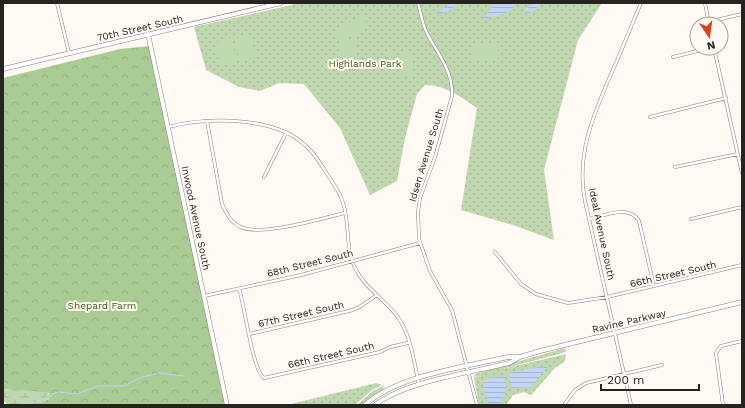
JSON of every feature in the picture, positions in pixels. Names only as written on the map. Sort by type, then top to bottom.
[{"type":"street","points":[[57,3],[69,53]]},
{"type":"street","name":"70th Street South","points":[[3,69],[281,3]]},
{"type":"street","name":"Idsen Avenue South","points":[[418,3],[426,32],[448,68],[452,86],[452,96],[435,157],[420,198],[418,212],[420,243],[430,271],[452,310],[468,366],[477,405]]},
{"type":"street","name":"Ideal Avenue South","points":[[631,405],[582,183],[583,159],[586,140],[602,94],[641,3]]},
{"type":"street","points":[[705,3],[707,16]]},
{"type":"street","points":[[729,17],[742,14]]},
{"type":"street","name":"Inwood Avenue South","points":[[148,34],[227,405]]},
{"type":"street","points":[[673,57],[689,53]]},
{"type":"street","points":[[716,56],[742,173]]},
{"type":"street","points":[[650,117],[726,98]]},
{"type":"street","points":[[207,121],[222,204],[236,225],[243,229],[259,231],[345,213]]},
{"type":"street","points":[[168,127],[185,123],[207,121],[258,124],[286,133],[304,144],[310,150],[341,196],[352,260],[358,273],[398,316],[404,328],[419,385]]},
{"type":"street","points":[[264,177],[286,133]]},
{"type":"street","points":[[675,167],[738,154]]},
{"type":"street","points":[[691,219],[742,207]]},
{"type":"street","points":[[589,219],[626,212],[636,216],[639,221],[654,286]]},
{"type":"street","name":"68th Street South","points":[[204,296],[239,289],[420,243]]},
{"type":"street","name":"66th Street South","points":[[495,252],[521,284],[544,298],[568,304],[607,297],[742,265]]},
{"type":"street","points":[[239,289],[250,334]]},
{"type":"street","name":"67th Street South","points":[[250,334],[349,311],[358,308],[377,295]]},
{"type":"street","name":"Ravine Parkway","points":[[375,405],[396,393],[419,385],[509,363],[520,357],[615,332],[742,302]]},
{"type":"street","name":"66th Street South","points":[[250,334],[260,373],[264,378],[380,352],[390,347],[408,342]]},
{"type":"street","points":[[723,405],[716,353],[722,346],[742,341]]},
{"type":"street","name":"Ravine Parkway","points":[[365,405],[392,386],[418,378],[508,356],[520,357]]},
{"type":"street","points":[[564,405],[573,392],[582,384],[662,365]]},
{"type":"green space","name":"Highlands Park","points":[[300,3],[602,3],[578,40],[544,170],[554,240],[513,225],[461,210],[477,108],[446,89],[425,85],[417,94],[405,138],[397,181],[370,195],[340,128],[304,84],[279,83],[260,91],[239,87],[206,70],[194,27]]},
{"type":"green space","points":[[363,16],[369,28],[341,41],[335,29]]},
{"type":"green space","points":[[251,35],[256,57],[239,61],[234,39]]},
{"type":"green space","points":[[231,38],[237,62],[220,66],[215,43]]},
{"type":"green space","points":[[346,40],[354,41],[357,45],[356,55],[352,61],[349,61],[343,57],[338,49],[340,43]]},
{"type":"green space","points":[[498,42],[498,59],[471,60],[471,44]]},
{"type":"green space","name":"Shepard Farm","points":[[149,46],[225,405],[35,405],[49,399],[49,393],[3,389],[3,78],[120,49]]},
{"type":"green space","points":[[408,52],[411,54],[414,73],[412,76],[404,77],[402,75],[398,56]]},
{"type":"green space","points":[[392,53],[395,65],[389,66],[387,54]]},
{"type":"green space","points":[[384,55],[387,66],[381,67],[379,56]]},
{"type":"green space","points":[[565,348],[566,352],[473,377],[475,374]]},
{"type":"green space","points":[[566,354],[565,361],[554,369],[531,395],[524,392],[513,395],[506,405],[479,405],[474,378],[482,374]]},
{"type":"green space","points":[[376,383],[382,385],[372,390],[355,405],[287,405]]},
{"type":"green space","points":[[383,386],[384,388],[362,405],[357,405],[373,391]]},
{"type":"green space","points":[[3,389],[46,392],[51,396],[47,400],[37,404],[7,405],[3,400]]},
{"type":"water","points":[[449,3],[459,3],[448,12],[435,14],[446,7]]},
{"type":"water","points":[[495,3],[514,3],[511,10],[506,13],[481,21]]},
{"type":"water","points":[[534,3],[541,3],[536,9],[527,14],[525,9]]},
{"type":"water","points":[[544,366],[547,367],[530,387],[511,388],[509,373]]},
{"type":"water","points":[[503,376],[506,384],[506,391],[503,398],[499,405],[489,405],[483,387],[484,382],[489,378]]},
{"type":"waterway","points":[[29,405],[58,392],[77,394],[97,386],[124,386],[139,378],[158,373],[184,376]]}]
